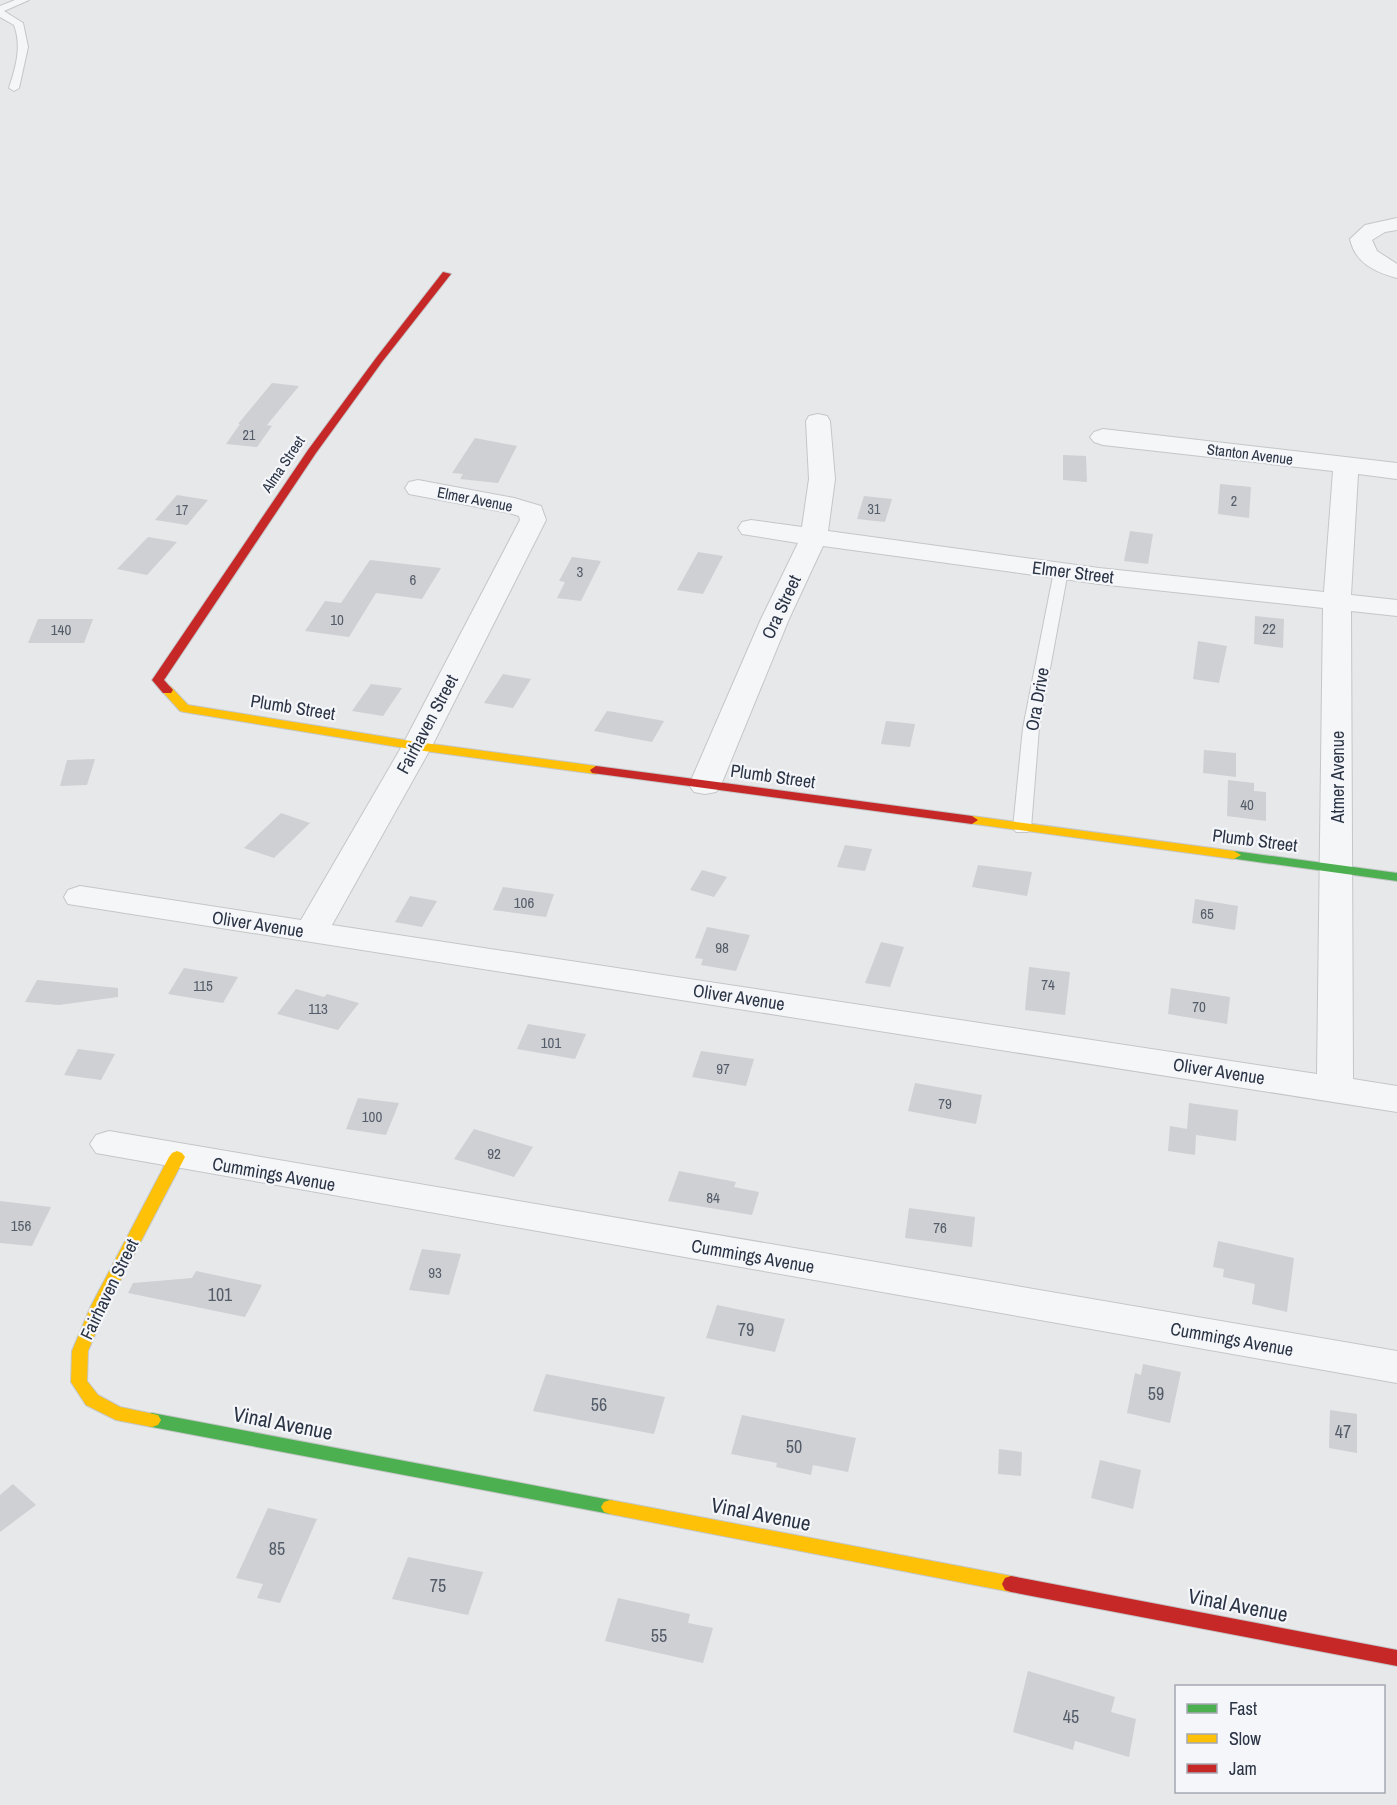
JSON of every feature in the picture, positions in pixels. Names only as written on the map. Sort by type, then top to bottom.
[{"type":"street","points":[[1397,224],[1376,227],[1366,232],[1361,239],[1368,256],[1377,263],[1397,271]]},
{"type":"street","name":"Alma Street","points":[[158,680],[312,452],[379,360],[446,274]]},
{"type":"street","name":"Ora Street","points":[[705,785],[775,619],[814,537],[822,479],[818,421]]},
{"type":"street","name":"Stanton Avenue","points":[[1103,437],[1397,471]]},
{"type":"street","name":"Atmer Avenue","points":[[1335,1089],[1338,869],[1337,601],[1346,465]]},
{"type":"street","name":"Elmer Avenue","points":[[418,488],[514,506],[532,513]]},
{"type":"street","name":"Fairhaven Street","points":[[311,932],[417,746],[524,540],[533,520],[532,513]]},
{"type":"street","name":"Elmer Street","points":[[751,528],[1061,571],[1397,608]]},
{"type":"street","name":"Plumb Street","points":[[158,680],[184,708],[417,746],[1397,877]]},
{"type":"street","name":"Oliver Avenue","points":[[80,897],[1397,1099]]},
{"type":"street","name":"Cummings Avenue","points":[[109,1144],[1397,1367]]},
{"type":"street","name":"Fairhaven Street","points":[[116,1413],[92,1400],[79,1382],[80,1351],[99,1306],[177,1157]]},
{"type":"street","name":"Vinal Avenue","points":[[116,1413],[1397,1658]]},
{"type":"lane","points":[[0,11],[24,0]]},
{"type":"lane","points":[[0,11],[18,23],[25,41],[24,56],[14,88]]},
{"type":"lane","name":"Ora Drive","points":[[1022,828],[1031,728],[1061,571]]},
{"type":"building","points":[[272,383],[299,386],[267,425],[272,426],[257,447],[226,444],[240,424],[238,424]]},
{"type":"building","points":[[475,438],[517,446],[498,483],[460,479],[463,474],[452,473]]},
{"type":"building","points":[[1063,455],[1086,456],[1087,482],[1063,480]]},
{"type":"building","points":[[1220,484],[1251,487],[1249,518],[1218,514]]},
{"type":"building","points":[[177,495],[208,500],[187,525],[155,520]]},
{"type":"building","points":[[864,496],[892,499],[885,522],[857,519]]},
{"type":"building","points":[[1130,531],[1153,534],[1148,564],[1124,561]]},
{"type":"building","points":[[148,537],[177,542],[147,575],[117,569]]},
{"type":"building","points":[[698,552],[723,556],[703,594],[677,590]]},
{"type":"building","points":[[572,557],[601,561],[581,601],[557,598],[565,582],[559,581]]},
{"type":"building","points":[[370,560],[441,568],[422,599],[376,593],[349,637],[305,631],[325,601],[341,603]]},
{"type":"building","points":[[1255,616],[1284,619],[1283,648],[1254,644]]},
{"type":"building","points":[[38,619],[93,619],[84,643],[28,643]]},
{"type":"building","points":[[1198,641],[1227,646],[1219,683],[1193,679]]},
{"type":"building","points":[[503,674],[531,679],[513,708],[484,703]]},
{"type":"building","points":[[371,684],[402,688],[383,716],[352,711]]},
{"type":"building","points":[[607,711],[664,721],[652,742],[594,731]]},
{"type":"building","points":[[886,721],[915,724],[910,747],[881,744]]},
{"type":"building","points":[[1204,750],[1236,753],[1236,777],[1203,773]]},
{"type":"building","points":[[95,759],[87,785],[60,786],[67,760]]},
{"type":"building","points":[[1228,780],[1254,783],[1254,791],[1266,792],[1266,821],[1227,816]]},
{"type":"building","points":[[281,813],[310,823],[274,858],[244,848]]},
{"type":"building","points":[[845,845],[872,849],[865,871],[837,867]]},
{"type":"building","points":[[978,865],[1032,872],[1027,896],[972,887]]},
{"type":"building","points":[[702,870],[727,877],[714,897],[690,890]]},
{"type":"building","points":[[503,887],[554,894],[546,917],[493,910]]},
{"type":"building","points":[[410,896],[437,901],[422,927],[395,922]]},
{"type":"building","points":[[1195,899],[1238,906],[1235,930],[1192,923]]},
{"type":"building","points":[[707,927],[750,935],[736,971],[701,965],[703,959],[695,958]]},
{"type":"building","points":[[881,942],[904,947],[890,987],[865,983]]},
{"type":"building","points":[[1029,967],[1070,972],[1065,1015],[1025,1010]]},
{"type":"building","points":[[184,968],[238,977],[223,1003],[168,994]]},
{"type":"building","points":[[37,980],[118,988],[118,997],[59,1005],[25,1002]]},
{"type":"building","points":[[1171,988],[1230,997],[1227,1024],[1168,1014]]},
{"type":"building","points":[[296,989],[324,997],[327,994],[359,1003],[338,1030],[277,1014]]},
{"type":"building","points":[[528,1024],[586,1034],[575,1059],[517,1049]]},
{"type":"building","points":[[78,1049],[115,1054],[101,1080],[64,1075]]},
{"type":"building","points":[[701,1051],[754,1059],[746,1086],[692,1077]]},
{"type":"building","points":[[915,1083],[982,1095],[976,1124],[908,1111]]},
{"type":"building","points":[[358,1098],[399,1103],[386,1135],[346,1129]]},
{"type":"building","points":[[1189,1103],[1238,1110],[1236,1141],[1196,1135],[1195,1155],[1168,1151],[1170,1126],[1187,1129]]},
{"type":"building","points":[[474,1129],[533,1147],[514,1177],[454,1159]]},
{"type":"building","points":[[679,1171],[736,1182],[734,1187],[759,1192],[752,1215],[668,1201]]},
{"type":"building","points":[[0,1201],[51,1207],[32,1246],[0,1243]]},
{"type":"building","points":[[909,1208],[975,1217],[972,1247],[905,1238]]},
{"type":"building","points":[[1218,1241],[1294,1258],[1287,1312],[1252,1304],[1255,1284],[1223,1277],[1224,1269],[1213,1267]]},
{"type":"building","points":[[422,1249],[461,1254],[449,1295],[409,1290]]},
{"type":"building","points":[[196,1271],[262,1285],[245,1317],[128,1293],[133,1283],[192,1278]]},
{"type":"building","points":[[717,1305],[785,1319],[775,1352],[706,1338]]},
{"type":"building","points":[[1143,1364],[1181,1372],[1170,1423],[1127,1413],[1135,1373],[1141,1375]]},
{"type":"building","points":[[546,1374],[665,1397],[654,1434],[533,1411]]},
{"type":"building","points":[[1330,1410],[1357,1414],[1357,1453],[1329,1448]]},
{"type":"building","points":[[742,1415],[856,1438],[848,1472],[813,1465],[811,1475],[776,1467],[777,1463],[731,1454]]},
{"type":"building","points":[[999,1449],[1022,1452],[1021,1476],[998,1474]]},
{"type":"building","points":[[1100,1460],[1141,1470],[1133,1509],[1091,1498]]},
{"type":"building","points":[[13,1484],[36,1505],[0,1532],[0,1495]]},
{"type":"building","points":[[268,1508],[317,1519],[280,1603],[257,1598],[263,1584],[236,1578]]},
{"type":"building","points":[[408,1557],[483,1572],[468,1615],[392,1599]]},
{"type":"building","points":[[618,1598],[690,1614],[688,1623],[713,1628],[703,1663],[605,1641]]},
{"type":"building","points":[[1028,1671],[1115,1697],[1111,1712],[1136,1719],[1129,1757],[1075,1741],[1073,1750],[1013,1732]]},
{"type":"traffic: fast","points":[[1234,855],[1397,877]]},
{"type":"traffic: fast","points":[[152,1420],[610,1507]]},
{"type":"traffic: slow","points":[[167,690],[184,708],[417,746],[596,770]]},
{"type":"traffic: slow","points":[[972,820],[1234,855]]},
{"type":"traffic: slow","points":[[152,1420],[116,1413],[92,1400],[79,1382],[80,1351],[99,1306],[177,1157]]},
{"type":"traffic: slow","points":[[610,1507],[1011,1584]]},
{"type":"traffic: jam","points":[[167,690],[158,680],[312,452],[379,360],[446,274]]},
{"type":"traffic: jam","points":[[596,770],[972,820]]},
{"type":"traffic: jam","points":[[1011,1584],[1397,1658]]}]
